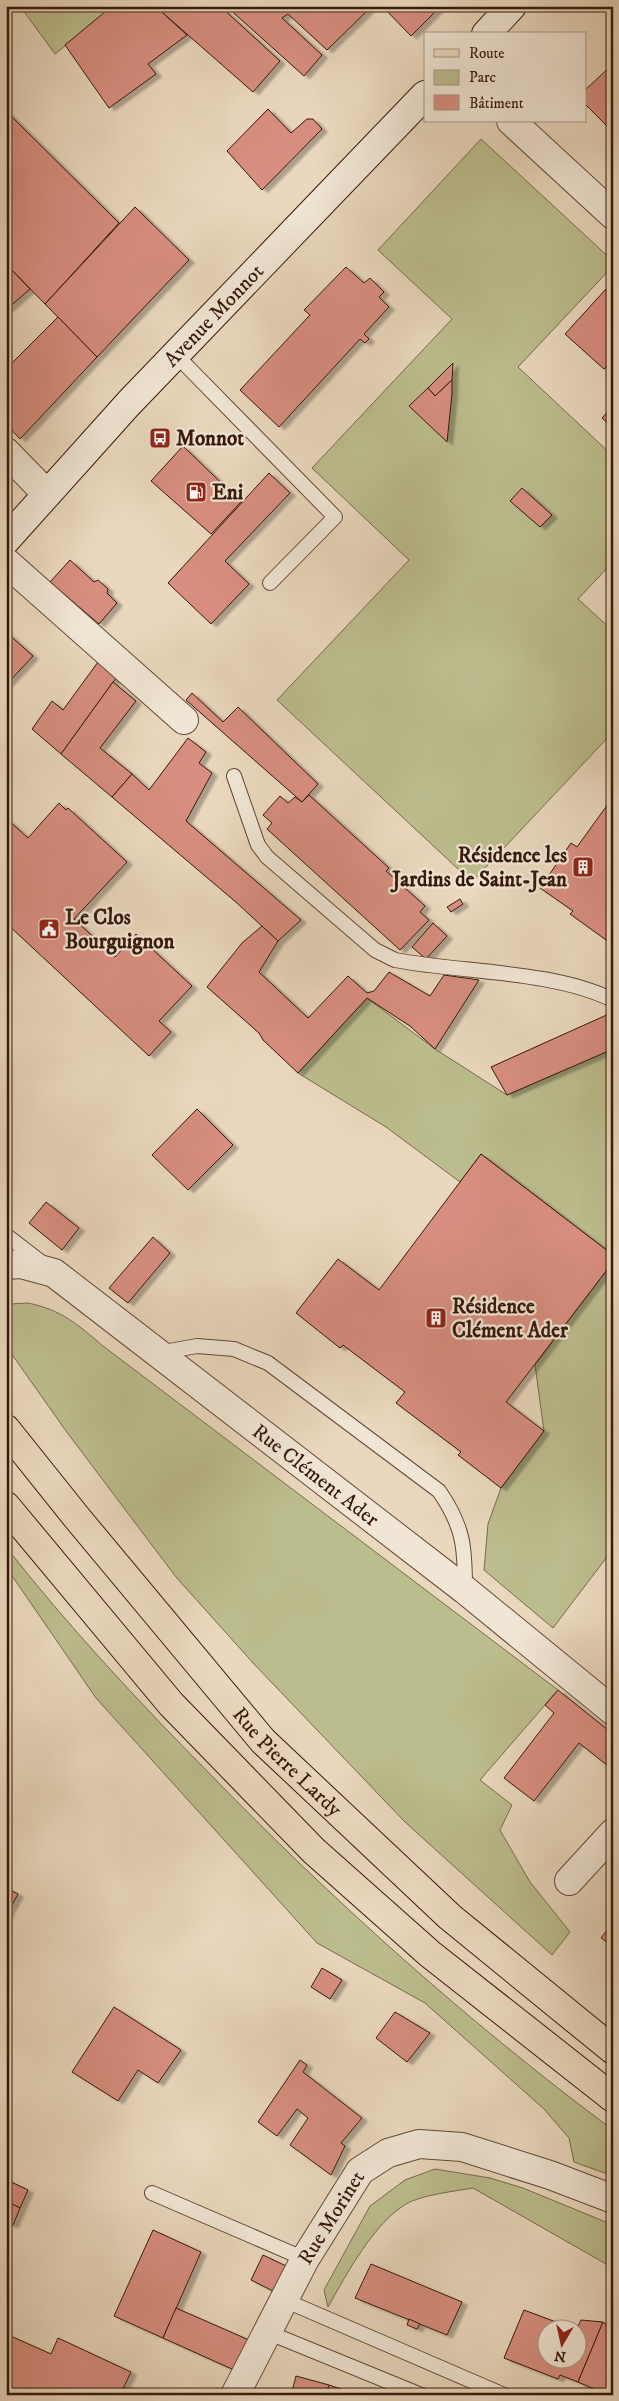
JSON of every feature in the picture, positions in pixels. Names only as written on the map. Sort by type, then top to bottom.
[{"type":"main road","name":"Rue Pierre Lardy","points":[[6,1429],[78,1519],[263,1741],[450,1917],[613,2050]]},
{"type":"main road","name":"Rue Pierre Lardy","points":[[6,1506],[171,1704],[314,1851],[430,1954],[613,2098]]},
{"type":"street","points":[[488,32],[512,6]]},
{"type":"street","name":"Avenue Monnot","points":[[6,540],[175,354],[424,96]]},
{"type":"street","points":[[512,122],[613,215]]},
{"type":"street","points":[[6,452],[47,494]]},
{"type":"street","points":[[6,562],[184,720]]},
{"type":"street","name":"Rue Clément Ader","points":[[6,1265],[21,1264],[54,1273],[465,1590],[613,1711]]},
{"type":"street","points":[[569,1881],[613,1833]]},
{"type":"street","name":"Rue Morinet","points":[[235,2395],[305,2259],[360,2171],[388,2153],[419,2144],[462,2147],[550,2175],[613,2199]]},
{"type":"lane","points":[[175,354],[335,517],[270,583]]},
{"type":"lane","points":[[234,776],[258,845],[268,857],[375,950],[395,960],[561,983],[592,990],[613,1000]]},
{"type":"lane","points":[[6,1234],[54,1273]]},
{"type":"lane","points":[[158,1353],[197,1346],[234,1349],[268,1363],[439,1491],[453,1511],[465,1547],[465,1590]]},
{"type":"lane","points":[[152,2193],[305,2259]]},
{"type":"lane","points":[[284,2300],[504,2395]]},
{"type":"lane","points":[[267,2332],[422,2395]]},
{"type":"green space","points":[[20,6],[113,6],[55,54]]},
{"type":"green space","points":[[481,139],[613,261],[613,266],[518,367],[613,456],[613,562],[578,599],[613,631],[613,732],[472,882],[277,700],[409,560],[312,468],[452,319],[378,250]]},
{"type":"green space","points":[[367,998],[435,1049],[507,1095],[613,1049],[613,1255],[481,1154],[460,1182],[386,1127],[298,1073]]},
{"type":"green space","points":[[613,1262],[613,1549],[553,1628],[484,1570],[488,1524],[501,1488],[544,1431],[535,1365]]},
{"type":"green space","points":[[28,1303],[60,1314],[77,1325],[558,1690],[480,1780],[512,1805],[500,1830],[530,1882],[570,1932],[552,1955],[405,1822],[254,1664],[176,1577],[66,1431],[6,1346],[6,1307],[10,1304]]},
{"type":"green space","points":[[6,1547],[78,1634],[129,1690],[303,1867],[454,2003],[506,2047],[613,2130],[613,2176],[574,2162],[569,2138],[544,2109],[425,2003],[317,1943],[96,1698],[6,1567]]},
{"type":"green space","points":[[435,2169],[490,2178],[523,2188],[613,2225],[613,2268],[473,2188],[420,2198],[406,2204],[394,2213],[362,2251],[328,2307],[324,2290],[370,2206],[405,2180]]},
{"type":"building","points":[[112,6],[155,6],[187,35],[148,64],[156,74],[109,108],[65,45]]},
{"type":"building","points":[[155,6],[220,6],[280,61],[253,92]]},
{"type":"building","points":[[226,6],[372,6],[327,50],[288,14],[282,18],[322,55],[304,76]]},
{"type":"building","points":[[382,6],[441,6],[411,36]]},
{"type":"building","points":[[613,64],[613,132],[586,105],[586,89]]},
{"type":"building","points":[[268,109],[291,133],[307,119],[313,119],[322,129],[262,190],[227,151]]},
{"type":"building","points":[[6,111],[119,223],[45,304],[6,264]]},
{"type":"building","points":[[135,207],[189,260],[97,357],[45,304]]},
{"type":"building","points":[[6,264],[30,289],[6,310]]},
{"type":"building","points":[[346,267],[364,283],[370,278],[384,292],[379,297],[389,307],[364,334],[369,339],[365,343],[360,339],[279,427],[240,390],[310,315],[304,310]]},
{"type":"building","points":[[606,289],[613,295],[613,360],[604,369],[565,334]]},
{"type":"building","points":[[58,317],[97,357],[20,439],[6,424],[6,369]]},
{"type":"building","points":[[453,363],[452,380],[435,396],[428,388]]},
{"type":"building","points":[[452,380],[447,442],[409,406],[428,388],[435,396]]},
{"type":"building","points":[[613,406],[613,428],[602,418]]},
{"type":"building","name":"Eni","points":[[183,446],[241,502],[211,534],[151,481]]},
{"type":"building","points":[[269,473],[290,493],[225,561],[249,584],[211,624],[168,583]]},
{"type":"building","points":[[522,488],[552,515],[540,527],[510,501]]},
{"type":"building","points":[[70,560],[94,582],[98,580],[108,589],[107,593],[117,603],[99,624],[50,582]]},
{"type":"building","points":[[6,632],[33,656],[6,685]]},
{"type":"building","points":[[101,658],[119,674],[61,754],[32,729],[52,701],[63,710]]},
{"type":"building","points":[[113,682],[136,701],[100,748],[132,774],[112,797],[61,754]]},
{"type":"building","points":[[192,693],[223,722],[238,707],[318,784],[302,802],[186,700]]},
{"type":"building","points":[[188,738],[206,752],[199,763],[212,773],[186,821],[301,920],[278,941],[237,903],[112,797],[132,774],[149,790]]},
{"type":"building","points":[[309,795],[389,868],[386,871],[425,906],[420,912],[429,920],[400,950],[267,829],[272,823],[263,815],[280,796],[288,803],[295,797],[302,802]]},
{"type":"building","name":"Le Clos Bourguignon","points":[[59,803],[66,810],[68,808],[127,862],[74,919],[115,957],[136,934],[192,986],[159,1021],[171,1032],[149,1056],[6,923],[6,822],[8,820],[28,838]]},
{"type":"building","name":"Résidence les Jardins de Saint-Jean","points":[[608,804],[613,807],[613,937],[609,942],[570,914],[573,911],[540,888],[571,843],[577,847]]},
{"type":"building","points":[[460,899],[463,904],[451,912],[447,907]]},
{"type":"building","points":[[433,923],[447,936],[426,959],[412,947]]},
{"type":"building","points":[[262,926],[278,941],[259,972],[308,1018],[348,976],[367,993],[374,991],[389,972],[430,996],[444,975],[479,980],[435,1049],[410,1026],[367,998],[298,1073],[263,1040],[259,1033],[207,987],[242,943]]},
{"type":"building","points":[[611,1013],[613,1049],[507,1095],[491,1067]]},
{"type":"building","points":[[197,1109],[233,1145],[188,1190],[152,1155]]},
{"type":"building","name":"Résidence Clément Ader","points":[[481,1154],[613,1255],[613,1262],[506,1402],[544,1431],[501,1488],[458,1455],[461,1452],[396,1403],[405,1392],[343,1345],[340,1348],[296,1313],[338,1259],[379,1290]]},
{"type":"building","points":[[46,1202],[79,1228],[62,1250],[29,1223]]},
{"type":"building","points":[[153,1237],[170,1253],[128,1303],[109,1288]]},
{"type":"building","points":[[558,1690],[613,1734],[613,1761],[608,1766],[579,1743],[534,1801],[504,1778],[554,1713],[545,1705]]},
{"type":"building","points":[[6,1888],[18,1894],[6,1916]]},
{"type":"building","points":[[613,1922],[613,1946],[601,1938]]},
{"type":"building","points":[[322,1968],[342,1980],[330,1999],[311,1987]]},
{"type":"building","points":[[114,2007],[181,2050],[158,2083],[138,2070],[118,2101],[72,2072]]},
{"type":"building","points":[[395,2012],[430,2033],[407,2062],[376,2038]]},
{"type":"building","points":[[300,2060],[307,2065],[303,2072],[362,2118],[341,2143],[345,2146],[331,2175],[290,2145],[308,2118],[297,2109],[277,2136],[258,2122]]},
{"type":"building","points":[[7,2180],[28,2190],[20,2208],[6,2201]]},
{"type":"building","points":[[6,2201],[20,2208],[13,2225],[6,2223]]},
{"type":"building","points":[[153,2230],[201,2252],[163,2338],[114,2316]]},
{"type":"building","points":[[263,2255],[286,2266],[273,2291],[251,2280]]},
{"type":"building","points":[[371,2264],[462,2302],[447,2335],[355,2298]]},
{"type":"building","points":[[176,2308],[249,2340],[234,2370],[163,2338]]},
{"type":"building","points":[[524,2310],[545,2318],[536,2318],[536,2368],[584,2368],[578,2382],[560,2375],[558,2379],[504,2358]]},
{"type":"building","points":[[409,2319],[420,2324],[417,2329],[407,2325]]},
{"type":"building","points":[[586,2320],[603,2322],[586,2363]]},
{"type":"building","points":[[603,2322],[613,2330],[613,2395],[597,2395],[593,2393],[594,2389],[578,2382],[584,2368],[586,2368],[586,2363]]},
{"type":"building","points":[[6,2334],[51,2354],[58,2338],[131,2372],[120,2395],[6,2395]]},
{"type":"building","points":[[296,2376],[329,2385],[326,2395],[291,2395]]},
{"type":"building","points":[[329,2385],[347,2391],[346,2395],[326,2395]]},
{"type":"place","name":"Monnot","points":[[160,438]]},
{"type":"place","name":"Eni","points":[[196,492]]},
{"type":"place","name":"Résidence les Jardins de Saint-Jean","points":[[583,867]]},
{"type":"place","name":"Le Clos Bourguignon","points":[[49,929]]},
{"type":"place","name":"Résidence Clément Ader","points":[[436,1318]]}]
